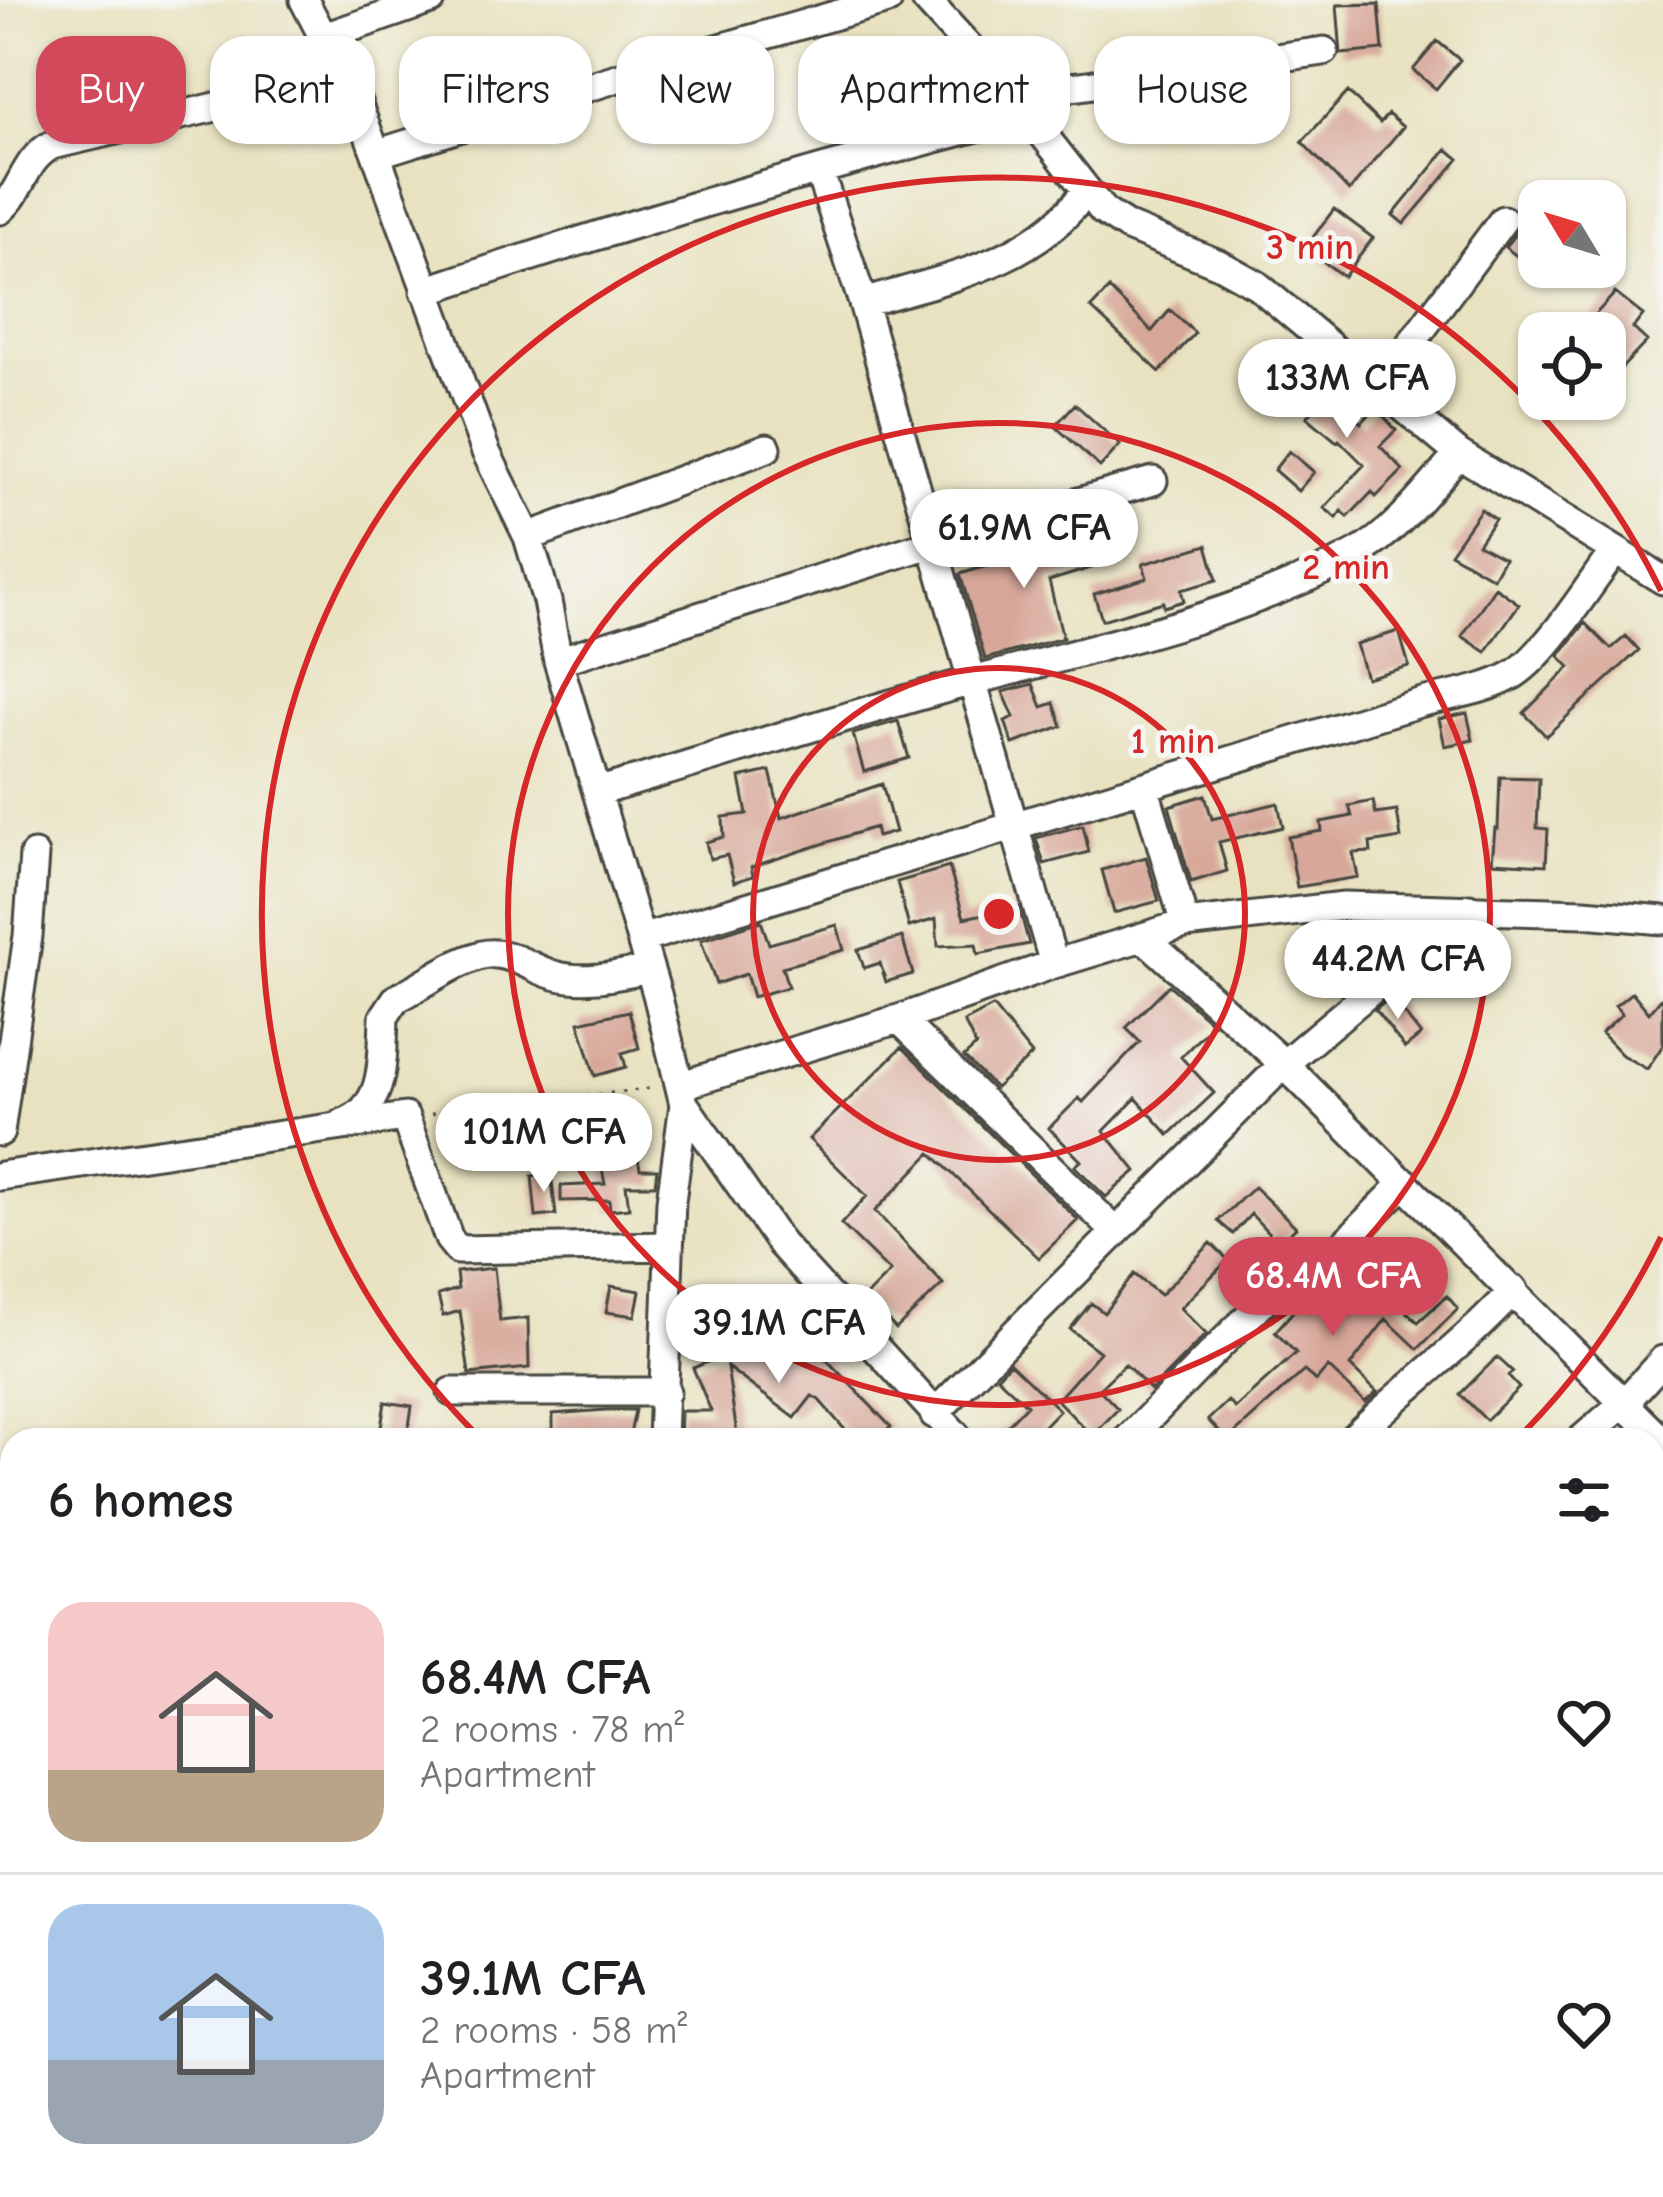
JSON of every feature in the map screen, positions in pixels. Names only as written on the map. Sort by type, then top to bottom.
[{"type":"street","points":[[304,0],[323,36]]},
{"type":"street","points":[[330,36],[431,0]]},
{"type":"street","points":[[376,154],[888,0]]},
{"type":"street","points":[[926,0],[959,36]]},
{"type":"street","points":[[1070,89],[1324,51]]},
{"type":"street","points":[[0,210],[31,159],[52,145],[210,108]]},
{"type":"street","points":[[372,144],[486,452],[528,537],[558,661],[683,1094],[781,1244],[948,1428]]},
{"type":"street","points":[[424,291],[898,144]]},
{"type":"street","points":[[1049,144],[1102,211],[1257,285],[1459,454],[1663,580]]},
{"type":"street","points":[[819,171],[863,303],[1054,964]]},
{"type":"street","points":[[863,303],[1019,251],[1050,231],[1085,192]]},
{"type":"street","points":[[1378,388],[1503,220]]},
{"type":"street","points":[[528,537],[767,448]]},
{"type":"street","points":[[597,792],[1153,632],[1358,554],[1412,507],[1459,454]]},
{"type":"street","points":[[558,661],[933,543],[1153,481]]},
{"type":"street","points":[[641,940],[1498,683],[1535,657],[1614,552]]},
{"type":"street","points":[[1145,789],[1185,924]]},
{"type":"street","points":[[0,1132],[14,933],[34,855]]},
{"type":"street","points":[[683,1094],[1054,964],[1185,924],[1345,906],[1663,920]]},
{"type":"street","points":[[934,1414],[1284,1064],[1468,908]]},
{"type":"street","points":[[1143,937],[1284,1064],[1650,1428]]},
{"type":"street","points":[[328,1129],[357,1118],[372,1103],[388,1008],[396,999],[458,966],[482,955],[501,955],[571,978],[650,969]]},
{"type":"street","points":[[899,1019],[1115,1232]]},
{"type":"street","points":[[663,1428],[669,1246],[683,1094]]},
{"type":"street","points":[[0,1176],[405,1118],[449,1239],[458,1250],[669,1246]]},
{"type":"street","points":[[1139,1428],[1282,1282],[1340,1248],[1405,1183]]},
{"type":"street","points":[[1364,1428],[1480,1327],[1514,1290]]},
{"type":"street","points":[[1594,1428],[1663,1360]]},
{"type":"street","points":[[452,1392],[666,1392]]},
{"type":"path","points":[[405,1118],[683,1094]]},
{"type":"building","points":[[1379,4],[1383,50],[1341,54],[1337,5]]},
{"type":"building","points":[[1437,41],[1460,60],[1436,89],[1413,70]]},
{"type":"building","points":[[1348,92],[1380,123],[1388,114],[1403,127],[1349,191],[1302,142]]},
{"type":"building","points":[[1447,149],[1459,159],[1404,224],[1393,215]]},
{"type":"building","points":[[1334,209],[1373,238],[1344,277],[1305,248]]},
{"type":"building","points":[[1518,230],[1518,257],[1505,247]]},
{"type":"building","points":[[1109,289],[1152,331],[1170,310],[1195,333],[1160,372],[1091,308]]},
{"type":"building","points":[[1615,293],[1643,315],[1633,328],[1647,341],[1626,364],[1626,312],[1597,312]]},
{"type":"building","points":[[1278,356],[1323,399],[1327,394],[1361,423],[1376,408],[1396,430],[1380,446],[1403,470],[1348,517],[1342,511],[1337,518],[1324,508],[1364,465],[1307,417],[1312,411],[1266,368]]},
{"type":"building","points":[[1075,404],[1120,445],[1100,467],[1055,426]]},
{"type":"building","points":[[1289,451],[1314,472],[1298,491],[1274,470]]},
{"type":"building","points":[[1481,509],[1495,519],[1478,544],[1504,558],[1493,578],[1450,553]]},
{"type":"building","points":[[1077,521],[1091,568],[1049,581],[1063,638],[985,659],[960,574],[1018,557],[1012,539]]},
{"type":"building","points":[[1207,545],[1217,580],[1181,590],[1184,601],[1164,607],[1163,602],[1102,620],[1094,594],[1147,578],[1143,564]]},
{"type":"building","points":[[1495,587],[1519,604],[1486,652],[1462,636]]},
{"type":"building","points":[[1585,623],[1611,649],[1626,636],[1639,650],[1546,736],[1524,713],[1570,667],[1559,656]]},
{"type":"building","points":[[1399,631],[1409,666],[1366,678],[1356,644]]},
{"type":"building","points":[[1033,684],[1042,707],[1054,703],[1062,726],[1013,744],[1005,721],[1014,717],[1003,692]]},
{"type":"building","points":[[1467,713],[1473,740],[1445,746],[1439,719]]},
{"type":"building","points":[[898,721],[909,758],[864,772],[853,734]]},
{"type":"building","points":[[770,771],[781,818],[882,784],[895,832],[877,837],[875,827],[751,867],[753,876],[734,882],[727,855],[710,859],[706,842],[724,837],[723,817],[747,814],[740,778]]},
{"type":"building","points":[[1500,777],[1539,778],[1537,828],[1548,829],[1546,865],[1492,862]]},
{"type":"building","points":[[1205,795],[1212,819],[1278,803],[1283,827],[1219,842],[1227,871],[1191,882],[1169,806]]},
{"type":"building","points":[[1373,801],[1376,814],[1397,811],[1401,838],[1370,843],[1371,852],[1353,853],[1358,877],[1297,887],[1288,837],[1322,831],[1321,822],[1352,816],[1349,806]]},
{"type":"building","points":[[1083,825],[1089,852],[1044,864],[1036,838]]},
{"type":"building","points":[[1146,857],[1159,901],[1114,913],[1102,870]]},
{"type":"building","points":[[949,867],[964,918],[1019,907],[1029,944],[978,954],[976,944],[938,946],[936,919],[909,927],[897,882]]},
{"type":"building","points":[[761,921],[769,944],[837,925],[844,950],[782,967],[788,987],[753,997],[746,974],[716,984],[701,940]]},
{"type":"building","points":[[1337,934],[1369,969],[1340,993],[1324,978],[1312,988],[1299,974],[1314,960],[1311,956]]},
{"type":"building","points":[[902,937],[913,974],[886,982],[880,963],[864,968],[858,950]]},
{"type":"building","points":[[1169,985],[1213,1024],[1181,1057],[1214,1093],[1169,1135],[1136,1098],[1104,1131],[1136,1171],[1106,1197],[1075,1166],[1081,1161],[1049,1128],[1079,1098],[1083,1102],[1140,1042],[1126,1028]]},
{"type":"building","points":[[1632,992],[1649,1013],[1663,996],[1663,1045],[1647,1069],[1622,1055],[1601,1033],[1622,1014],[1615,1006]]},
{"type":"building","points":[[1391,997],[1421,1035],[1405,1048],[1375,1010]]},
{"type":"building","points":[[993,1007],[1032,1055],[995,1088],[964,1057],[976,1046],[964,1022]]},
{"type":"building","points":[[629,1011],[639,1048],[622,1053],[626,1067],[595,1076],[579,1022]]},
{"type":"building","points":[[902,1047],[1078,1220],[1039,1258],[931,1153],[875,1211],[943,1284],[896,1329],[865,1297],[890,1272],[841,1224],[867,1196],[809,1139]]},
{"type":"building","points":[[630,1112],[640,1169],[657,1169],[655,1185],[626,1185],[629,1208],[610,1210],[609,1200],[561,1201],[561,1186],[605,1184],[592,1120]]},
{"type":"building","points":[[551,1173],[556,1215],[536,1217],[532,1176]]},
{"type":"building","points":[[1254,1187],[1296,1227],[1278,1243],[1251,1214],[1233,1234],[1218,1221]]},
{"type":"building","points":[[1211,1243],[1228,1260],[1180,1308],[1206,1334],[1151,1390],[1125,1364],[1099,1389],[1118,1409],[1100,1428],[1084,1428],[1057,1400],[1100,1352],[1070,1329],[1091,1303],[1104,1313],[1134,1274],[1160,1295]]},
{"type":"building","points":[[1351,1262],[1418,1322],[1447,1296],[1458,1309],[1418,1349],[1386,1319],[1350,1366],[1377,1392],[1365,1402],[1328,1367],[1316,1381],[1304,1371],[1240,1428],[1216,1428],[1208,1420],[1228,1401],[1235,1408],[1296,1353],[1275,1332],[1321,1280]]},
{"type":"building","points":[[494,1268],[500,1321],[528,1318],[529,1368],[469,1374],[460,1311],[443,1316],[438,1295],[458,1289],[456,1272]]},
{"type":"building","points":[[611,1286],[640,1291],[635,1316],[606,1312]]},
{"type":"building","points":[[787,1312],[891,1427],[844,1428],[812,1396],[795,1418],[727,1367],[736,1428],[680,1428],[681,1411],[711,1411],[693,1368],[759,1340]]},
{"type":"building","points":[[1497,1357],[1513,1372],[1508,1376],[1519,1388],[1486,1420],[1460,1394]]},
{"type":"building","points":[[1010,1363],[1059,1410],[1042,1428],[1005,1428],[1027,1405],[997,1377]]},
{"type":"building","points":[[385,1402],[412,1406],[409,1428],[381,1428]]},
{"type":"building","points":[[635,1410],[631,1428],[553,1428],[553,1414]]}]
